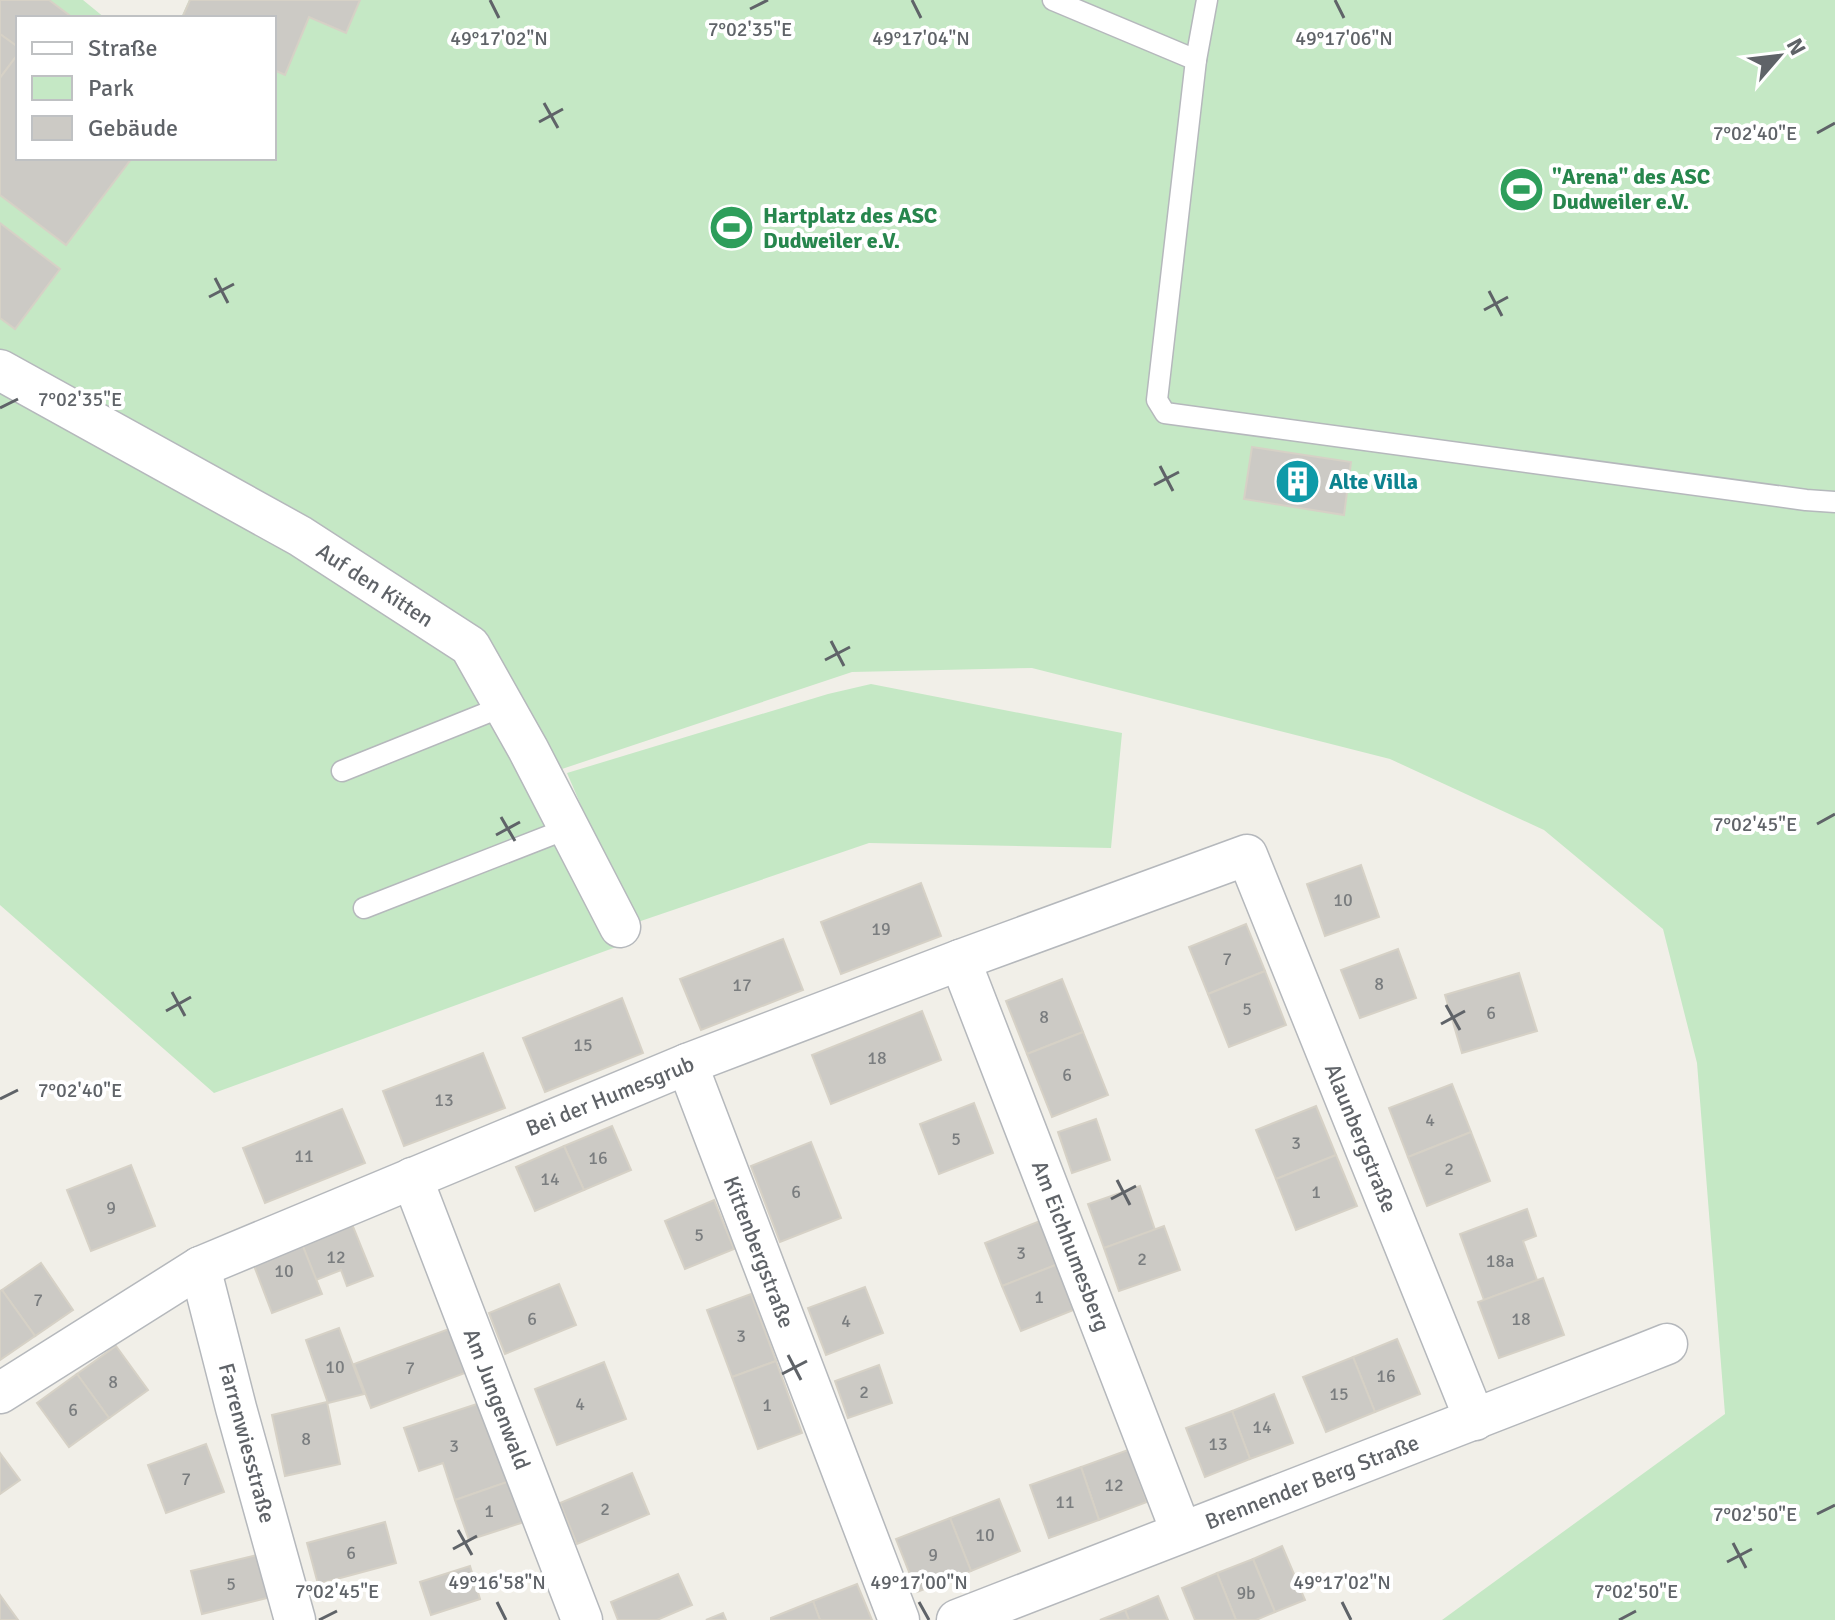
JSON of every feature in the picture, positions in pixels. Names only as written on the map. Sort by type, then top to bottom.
[{"type":"street","name":"Auf den Kitten","points":[[0,370],[300,536],[470,646],[620,927]]},
{"type":"street","name":"Bei der Humesgrub","points":[[0,1393],[200,1267],[687,1064],[1247,855]]},
{"type":"street","name":"Alaunbergstraße","points":[[1247,855],[1475,1420]]},
{"type":"street","name":"Am Eichhumesberg","points":[[960,960],[1181,1531]]},
{"type":"street","name":"Kittenbergstraße","points":[[687,1064],[899,1620]]},
{"type":"street","name":"Am Jungenwald","points":[[412,1178],[582,1620]]},
{"type":"street","name":"Farrenwiesstraße","points":[[200,1267],[295,1620]]},
{"type":"street","name":"Brennender Berg Straße","points":[[957,1620],[1667,1344]]},
{"type":"lane","points":[[1053,0],[1196,60]]},
{"type":"lane","points":[[1207,0],[1196,60],[1157,400],[1165,413],[1835,502]]},
{"type":"lane","points":[[342,771],[504,706]]},
{"type":"lane","points":[[364,908],[569,828]]},
{"type":"green space","points":[[0,0],[83,0],[103,16],[16,16],[16,160],[276,160],[276,16],[182,16],[189,0],[1835,0],[1835,1620],[1442,1620],[1725,1414],[1697,1063],[1663,929],[1544,830],[1390,759],[1032,668],[852,672],[538,777],[619,946],[214,1093],[0,905]]},
{"type":"green space","points":[[871,684],[1122,733],[1111,848],[869,843],[632,924],[567,773],[828,694]]},
{"type":"building","points":[[0,0],[49,0],[70,16],[16,16],[16,46],[0,34]]},
{"type":"building","points":[[190,0],[360,0],[346,33],[309,17],[285,75],[276,71],[276,16],[183,16]]},
{"type":"building","points":[[0,34],[16,46],[16,57],[0,78]]},
{"type":"building","points":[[16,57],[16,160],[130,160],[66,245],[0,195],[0,78]]},
{"type":"building","points":[[0,223],[60,269],[15,329],[0,318]]},
{"type":"building","name":"Alte Villa","points":[[1252,447],[1351,462],[1344,515],[1244,499]]},
{"type":"building","points":[[1361,865],[1379,917],[1325,936],[1307,884]]},
{"type":"building","points":[[921,883],[941,936],[841,974],[821,922]]},
{"type":"building","points":[[1246,924],[1265,971],[1208,994],[1189,947]]},
{"type":"building","points":[[783,939],[803,990],[701,1030],[680,979]]},
{"type":"building","points":[[1398,949],[1416,998],[1360,1018],[1341,970]]},
{"type":"building","points":[[1265,971],[1286,1025],[1229,1047],[1208,994]]},
{"type":"building","points":[[1519,973],[1537,1031],[1462,1053],[1445,995]]},
{"type":"building","points":[[1062,979],[1083,1032],[1027,1054],[1006,1001]]},
{"type":"building","points":[[622,998],[643,1053],[545,1092],[523,1038]]},
{"type":"building","points":[[922,1011],[941,1060],[831,1104],[812,1055]]},
{"type":"building","points":[[1083,1032],[1108,1095],[1052,1117],[1027,1054]]},
{"type":"building","points":[[483,1053],[505,1108],[404,1146],[383,1091]]},
{"type":"building","points":[[1452,1084],[1471,1132],[1408,1157],[1389,1108]]},
{"type":"building","points":[[974,1103],[993,1153],[939,1174],[920,1124]]},
{"type":"building","points":[[1316,1106],[1336,1155],[1276,1179],[1256,1130]]},
{"type":"building","points":[[342,1109],[365,1163],[265,1203],[243,1148]]},
{"type":"building","points":[[1096,1119],[1110,1160],[1072,1173],[1058,1132]]},
{"type":"building","points":[[612,1126],[631,1170],[584,1190],[564,1146]]},
{"type":"building","points":[[1471,1132],[1490,1181],[1427,1206],[1408,1157]]},
{"type":"building","points":[[811,1142],[841,1218],[780,1242],[751,1166]]},
{"type":"building","points":[[564,1146],[584,1190],[535,1211],[516,1167]]},
{"type":"building","points":[[1336,1155],[1357,1206],[1296,1230],[1276,1179]]},
{"type":"building","points":[[131,1165],[155,1226],[91,1251],[67,1190]]},
{"type":"building","points":[[1140,1186],[1155,1230],[1104,1248],[1088,1204]]},
{"type":"building","points":[[714,1200],[734,1249],[685,1269],[665,1221]]},
{"type":"building","points":[[1527,1209],[1536,1236],[1523,1241],[1537,1280],[1484,1300],[1460,1234]]},
{"type":"building","points":[[1040,1221],[1058,1264],[1002,1286],[985,1243]]},
{"type":"building","points":[[352,1224],[373,1276],[347,1286],[341,1270],[316,1280],[302,1244]]},
{"type":"building","points":[[1164,1226],[1180,1270],[1119,1291],[1104,1248]]},
{"type":"building","points":[[302,1244],[322,1294],[272,1313],[253,1263]]},
{"type":"building","points":[[41,1263],[73,1310],[35,1336],[2,1290]]},
{"type":"building","points":[[1058,1264],[1076,1309],[1021,1331],[1002,1286]]},
{"type":"building","points":[[1543,1278],[1564,1335],[1499,1358],[1478,1302]]},
{"type":"building","points":[[559,1284],[576,1325],[505,1354],[489,1313]]},
{"type":"building","points":[[865,1287],[883,1333],[826,1355],[808,1308]]},
{"type":"building","points":[[0,1291],[35,1336],[0,1360]]},
{"type":"building","points":[[751,1294],[776,1361],[732,1377],[707,1310]]},
{"type":"building","points":[[339,1328],[364,1394],[328,1403],[306,1340]]},
{"type":"building","points":[[449,1329],[465,1373],[371,1408],[354,1364]]},
{"type":"building","points":[[1397,1339],[1420,1394],[1375,1412],[1353,1357]]},
{"type":"building","points":[[116,1346],[148,1390],[109,1418],[77,1374]]},
{"type":"building","points":[[1353,1357],[1375,1412],[1326,1432],[1303,1377]]},
{"type":"building","points":[[776,1361],[802,1433],[758,1449],[732,1377]]},
{"type":"building","points":[[604,1362],[626,1419],[557,1445],[535,1389]]},
{"type":"building","points":[[879,1365],[892,1403],[848,1418],[835,1381]]},
{"type":"building","points":[[77,1374],[109,1418],[69,1447],[37,1403]]},
{"type":"building","points":[[1274,1394],[1293,1443],[1250,1459],[1232,1411]]},
{"type":"building","points":[[327,1402],[340,1464],[285,1476],[272,1415]]},
{"type":"building","points":[[483,1402],[510,1481],[455,1500],[443,1463],[419,1471],[404,1428]]},
{"type":"building","points":[[1232,1411],[1250,1459],[1205,1477],[1186,1428]]},
{"type":"building","points":[[206,1444],[224,1492],[166,1513],[148,1465]]},
{"type":"building","points":[[1128,1450],[1147,1502],[1099,1520],[1081,1467]]},
{"type":"building","points":[[0,1453],[20,1480],[0,1494]]},
{"type":"building","points":[[1081,1467],[1099,1520],[1049,1538],[1030,1485]]},
{"type":"building","points":[[632,1473],[649,1514],[577,1544],[560,1503]]},
{"type":"building","points":[[510,1481],[524,1522],[469,1540],[455,1500]]},
{"type":"building","points":[[999,1499],[1020,1551],[971,1571],[950,1518]]},
{"type":"building","points":[[950,1518],[971,1571],[917,1592],[896,1539]]},
{"type":"building","points":[[385,1522],[396,1563],[318,1584],[307,1543]]},
{"type":"building","points":[[1282,1546],[1305,1600],[1275,1612],[1253,1559]]},
{"type":"building","points":[[261,1554],[271,1597],[202,1614],[191,1571]]},
{"type":"building","points":[[1253,1559],[1275,1612],[1256,1620],[1236,1620],[1217,1573]]},
{"type":"building","points":[[470,1566],[480,1599],[431,1615],[420,1582]]},
{"type":"building","points":[[1217,1573],[1236,1620],[1195,1620],[1182,1588]]},
{"type":"building","points":[[678,1574],[692,1605],[657,1620],[618,1620],[611,1602]]},
{"type":"building","points":[[857,1584],[872,1620],[820,1620],[813,1601]]},
{"type":"building","points":[[0,1595],[18,1620],[0,1620]]},
{"type":"building","points":[[1158,1596],[1168,1620],[1129,1620],[1125,1610]]},
{"type":"building","points":[[813,1601],[820,1620],[771,1620],[771,1618]]},
{"type":"building","points":[[1125,1610],[1129,1620],[1100,1620]]},
{"type":"building","points":[[723,1613],[726,1620],[706,1620]]},
{"type":"place","name":"\"Arena\" des ASC Dudweiler e.V.","points":[[1521,189]]},
{"type":"place","name":"Hartplatz des ASC Dudweiler e.V.","points":[[732,228]]},
{"type":"place","name":"Alte Villa","points":[[1298,481]]}]
